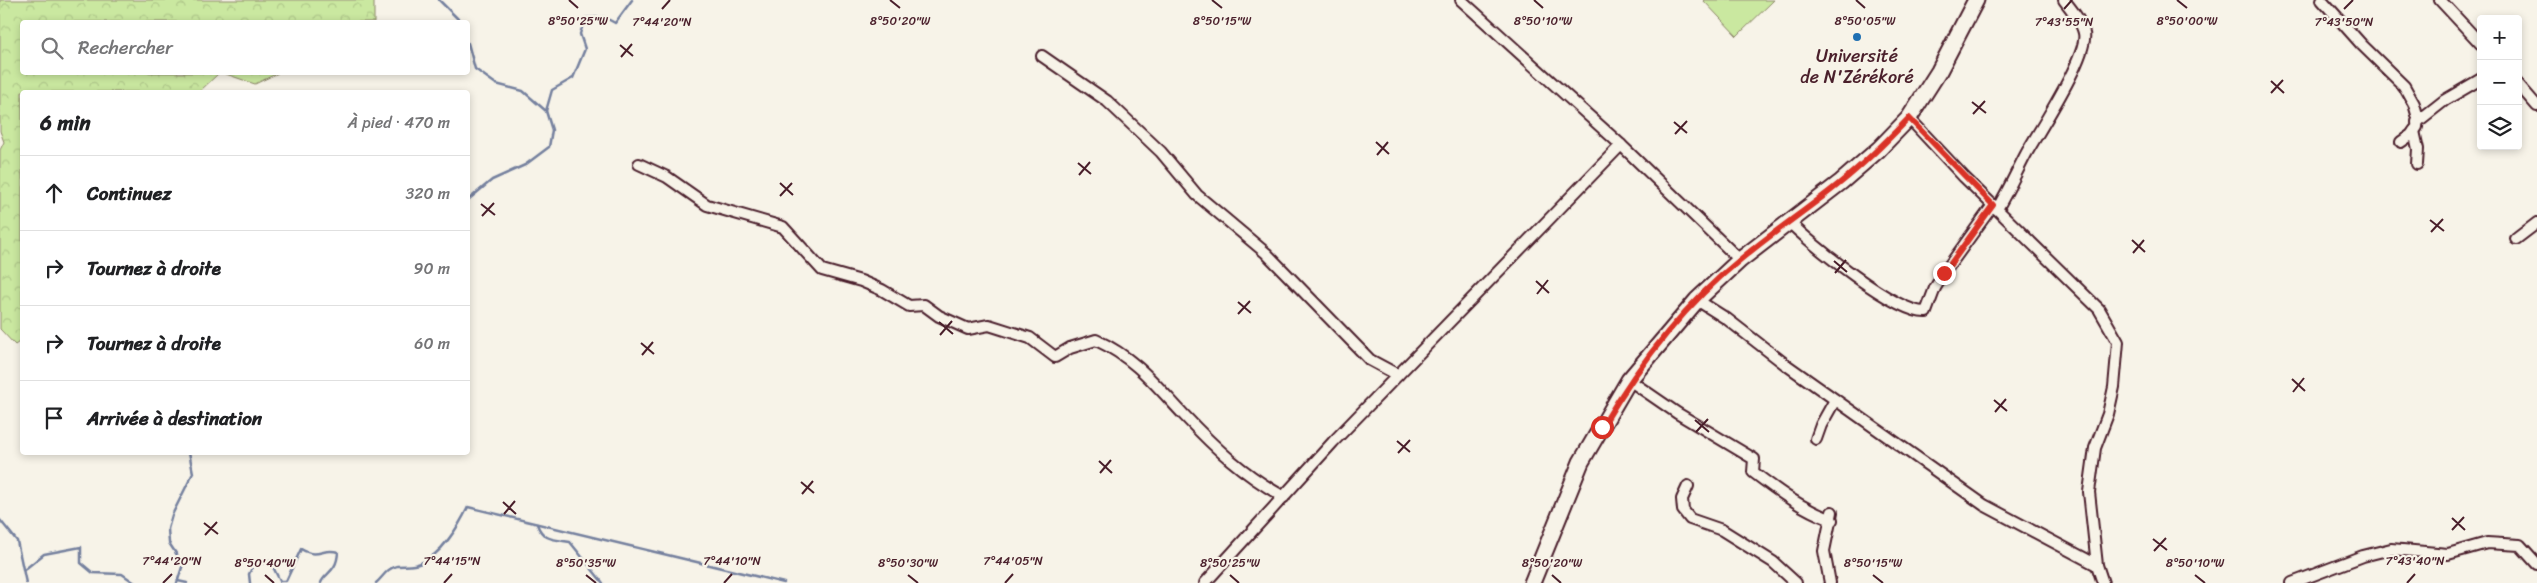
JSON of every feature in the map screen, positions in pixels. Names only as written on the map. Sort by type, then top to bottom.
[{"type":"main road","points":[[1532,583],[1581,462],[1629,380],[1697,300],[1740,260],[1873,155],[1909,118],[1939,71],[1976,0]]},
{"type":"street","points":[[1460,0],[1622,145],[1740,260]]},
{"type":"street","points":[[1789,222],[1837,263],[1904,308],[1917,313],[1926,312],[1935,288],[1944,273],[1995,207],[2026,153],[2042,130],[2077,63],[2084,33],[2064,0]]},
{"type":"street","points":[[2322,0],[2362,45],[2404,86],[2414,104],[2418,148],[2417,164]]},
{"type":"street","points":[[2440,0],[2477,40]]},
{"type":"street","points":[[1042,56],[1107,101],[1161,152],[1197,195],[1266,253],[1370,360],[1398,375]]},
{"type":"street","points":[[2401,142],[2445,100],[2477,81]]},
{"type":"street","points":[[2522,89],[2537,106]]},
{"type":"street","points":[[1909,118],[1995,207],[2099,309],[2118,342],[2114,387],[2108,414],[2095,448],[2089,492],[2096,565],[2103,583]]},
{"type":"street","points":[[1205,583],[1398,375],[1622,145]]},
{"type":"street","points":[[640,164],[667,177],[707,204],[782,227],[822,270],[860,281],[882,290],[909,306],[924,305],[952,323],[968,329],[989,325],[1030,338],[1055,357],[1070,348],[1096,340],[1115,349],[1142,369],[1223,453],[1252,479],[1284,497]]},
{"type":"street","points":[[2516,239],[2537,223]]},
{"type":"street","points":[[1697,300],[1727,319],[1835,400],[1984,504],[2096,565]]},
{"type":"street","points":[[1629,380],[1677,413],[1754,459],[1753,472],[1776,490],[1809,512],[1832,516],[1824,551],[1830,583]]},
{"type":"street","points":[[1816,439],[1821,424],[1835,400]]},
{"type":"street","points":[[1688,486],[1682,499],[1683,510],[1690,519],[1722,530],[1773,562],[1796,583]]},
{"type":"street","points":[[2292,583],[2363,556],[2392,549],[2448,554],[2487,542],[2520,545],[2537,564]]},
{"type":"green space","points":[[0,0],[374,0],[374,20],[20,20],[20,75],[217,75],[201,90],[20,90],[20,341],[15,345],[0,329],[0,150],[4,142],[0,131]]},
{"type":"green space","points":[[1703,0],[1774,0],[1737,36]]},
{"type":"green space","points":[[229,75],[274,75],[255,84]]},
{"type":"waterway","points":[[439,0],[459,20]]},
{"type":"waterway","points":[[470,198],[492,180],[525,165],[549,147],[552,130],[546,111],[552,90],[573,78],[585,49],[580,34],[585,18],[604,17],[615,23],[632,0]]},
{"type":"waterway","points":[[470,50],[475,69],[496,84],[523,91],[546,111]]},
{"type":"waterway","points":[[177,583],[183,564],[169,543],[168,529],[172,515],[193,473],[190,455]]},
{"type":"waterway","points":[[376,583],[394,567],[418,564],[436,554],[460,523],[468,507],[784,583]]},
{"type":"waterway","points":[[0,520],[17,541],[26,583]]},
{"type":"waterway","points":[[537,524],[542,534],[550,538],[570,542],[603,583]]},
{"type":"waterway","points":[[24,570],[44,554],[81,547],[81,563],[93,573],[122,574],[135,583]]},
{"type":"waterway","points":[[250,583],[249,574],[253,566],[270,561],[280,581],[286,581],[301,549],[312,553],[338,552],[333,568],[321,583]]},
{"type":"waterway","points":[[178,581],[187,583]]},
{"type":"place","name":"Université de N'Zérékoré","points":[[1857,37]]},
{"type":"route","points":[[1602,427],[1629,380],[1697,300],[1740,260],[1841,182],[1879,149],[1909,118],[1993,205],[1944,273]]}]
